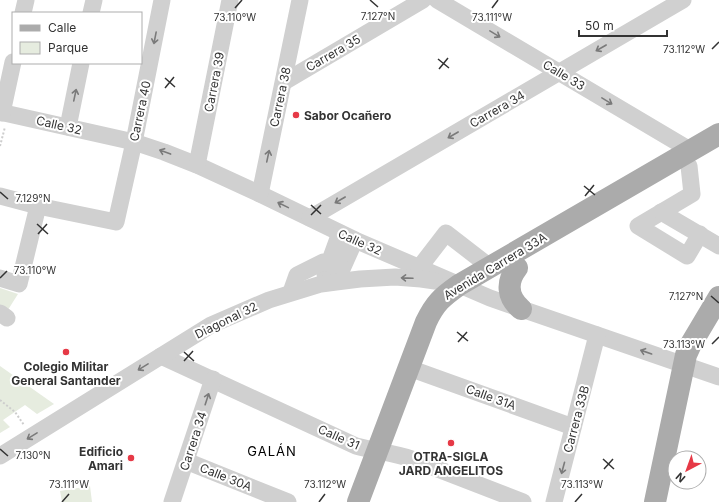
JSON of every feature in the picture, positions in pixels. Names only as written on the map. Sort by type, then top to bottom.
[{"type":"main road","name":"Avenida Carrera 33A","points":[[358,502],[384,452],[415,370],[426,322],[431,311],[442,297],[517,268],[690,158],[719,134]]},
{"type":"main road","name":"Avenida Carrera 33A","points":[[468,288],[490,267],[690,158],[719,148]]},
{"type":"main road","points":[[517,268],[511,279],[510,289],[513,300],[521,309]]},
{"type":"main road","points":[[679,450],[690,367],[686,355],[719,297]]},
{"type":"main road","points":[[655,502],[690,367],[703,354],[719,325]]},
{"type":"main road","name":"Avenida Carrera 33A","points":[[372,502],[384,452]]},
{"type":"main road","points":[[669,502],[671,490]]},
{"type":"street","points":[[23,12],[26,0]]},
{"type":"street","points":[[91,12],[94,0]]},
{"type":"street","name":"Carrera 40","points":[[38,206],[116,222],[134,142],[162,0]]},
{"type":"street","name":"Carrera 39","points":[[197,165],[230,0]]},
{"type":"street","name":"Carrera 38","points":[[260,194],[300,0]]},
{"type":"street","name":"Carrera 35","points":[[284,82],[423,0]]},
{"type":"street","name":"Calle 33","points":[[438,0],[559,73],[690,158]]},
{"type":"street","name":"Carrera 34","points":[[310,218],[683,0]]},
{"type":"street","points":[[4,113],[13,64]]},
{"type":"street","points":[[68,127],[81,64]]},
{"type":"street","name":"Calle 32","points":[[4,113],[134,142],[164,152],[197,165],[347,236],[468,288],[597,336],[719,377]]},
{"type":"street","points":[[690,158],[692,194],[638,226],[687,256],[700,234]]},
{"type":"street","points":[[0,196],[38,206],[19,284],[0,278]]},
{"type":"street","points":[[661,212],[719,246]]},
{"type":"street","points":[[419,268],[446,233],[490,267]]},
{"type":"street","points":[[332,275],[347,236]]},
{"type":"street","name":"Diagonal 32","points":[[0,456],[211,325],[332,275],[360,279],[409,278],[468,288]]},
{"type":"street","name":"Carrera 33B","points":[[554,502],[597,336]]},
{"type":"street","name":"Calle 31","points":[[161,356],[356,446],[412,459],[523,502]]},
{"type":"street","name":"Calle 31A","points":[[415,370],[573,427]]},
{"type":"street","name":"Carrera 34","points":[[172,502],[213,380]]},
{"type":"street","name":"Calle 30A","points":[[186,461],[288,502]]},
{"type":"path","points":[[0,146],[4,113]]},
{"type":"path","points":[[0,400],[15,412],[32,436]]},
{"type":"green space","points":[[0,288],[18,294],[6,313],[0,309]]},
{"type":"green space","points":[[0,366],[54,404],[37,414],[25,405],[3,420],[10,427],[0,433]]},
{"type":"green space","points":[[90,486],[92,502],[62,502],[60,491]]},
{"type":"place","name":"Sabor Ocañero","points":[[296,115]]},
{"type":"place","name":"Colegio Militar General Santander","points":[[66,352]]},
{"type":"place","name":"OTRA-SIGLA JARD ANGELITOS","points":[[451,443]]},
{"type":"place","name":"Edificio Amari","points":[[131,458]]},
{"type":"district","name":"GALÁN","points":[[272,451]]}]
